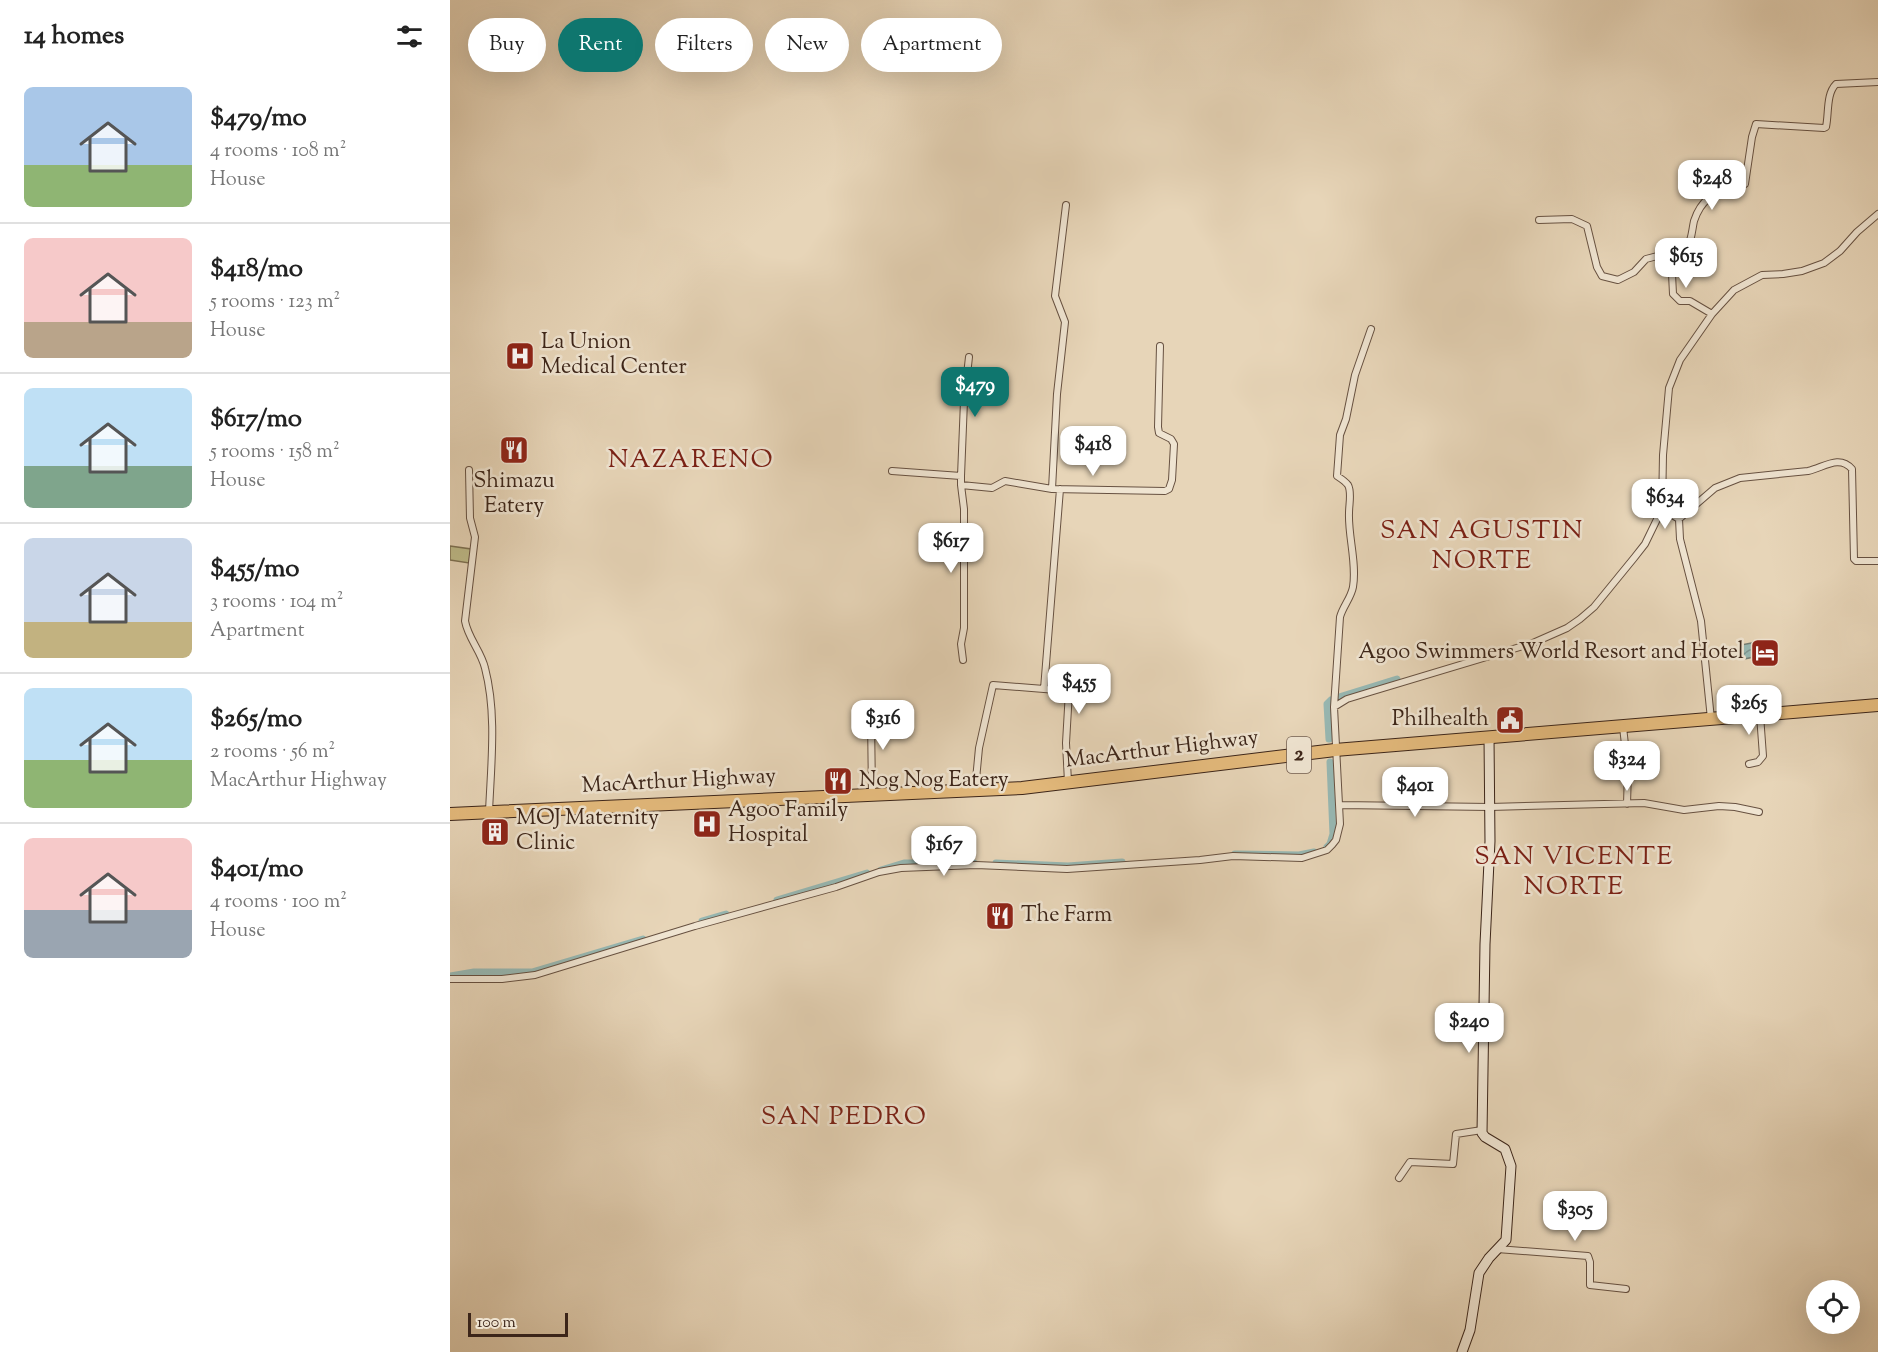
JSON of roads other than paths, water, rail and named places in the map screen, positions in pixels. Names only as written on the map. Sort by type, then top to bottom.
[{"type":"highway","name":"MacArthur Highway","points":[[450,814],[975,790],[1068,783],[1335,750],[1878,705]]},
{"type":"street","points":[[1539,220],[1572,219],[1587,226],[1597,267],[1602,276],[1618,280],[1634,272],[1646,259],[1687,248],[1691,241],[1692,228],[1698,211],[1704,202],[1724,189],[1745,184],[1756,124],[1824,128],[1832,88],[1836,84],[1878,82]]},
{"type":"street","points":[[1052,489],[1057,394],[1065,322],[1055,296],[1066,205]]},
{"type":"street","points":[[1334,707],[1347,699],[1533,644],[1566,628],[1594,607],[1645,544],[1662,509],[1663,455],[1670,388],[1680,360],[1712,314],[1734,290],[1762,275],[1792,273],[1824,263],[1840,251],[1878,214]]},
{"type":"street","points":[[1671,253],[1673,294],[1680,301],[1690,301],[1712,314]]},
{"type":"street","points":[[450,979],[502,979],[535,975],[695,926],[806,896],[879,872],[901,868],[976,864],[1067,869],[1233,856],[1302,858],[1327,850],[1336,840],[1340,824],[1334,707],[1340,617],[1343,606],[1350,598],[1353,582],[1352,539],[1348,515],[1350,491],[1346,482],[1337,476],[1340,435],[1355,375],[1371,328]]},
{"type":"street","points":[[961,485],[992,488],[1005,481],[1052,489],[1165,491],[1169,489],[1172,480],[1173,441],[1159,433],[1158,427],[1161,345]]},
{"type":"street","points":[[963,660],[961,644],[964,628],[964,509],[961,476],[964,401],[969,357]]},
{"type":"street","points":[[1679,519],[1715,488],[1740,478],[1818,470],[1833,461],[1846,464],[1852,469],[1854,559],[1856,561],[1878,561]]},
{"type":"street","points":[[469,470],[470,518],[474,537],[465,621],[467,630],[485,666],[492,708],[489,812]]},
{"type":"street","points":[[892,471],[961,476]]},
{"type":"street","points":[[1044,688],[1060,489]]},
{"type":"street","points":[[1662,509],[1679,519]]},
{"type":"street","points":[[1679,519],[1680,539],[1701,621],[1711,719]]},
{"type":"street","points":[[975,790],[979,748],[993,685],[1069,691],[1066,743],[1068,783]]},
{"type":"street","points":[[1749,764],[1758,762],[1763,756],[1760,715]]},
{"type":"street","points":[[871,718],[872,794]]},
{"type":"street","points":[[1623,726],[1628,771],[1627,804]]},
{"type":"street","points":[[1462,1352],[1470,1330],[1479,1273],[1506,1240],[1511,1166],[1505,1149],[1485,1137],[1482,1130],[1485,944],[1489,880],[1489,737]]},
{"type":"street","points":[[1340,805],[1490,807],[1644,803],[1684,810],[1719,806],[1759,812]]},
{"type":"street","points":[[1400,1178],[1410,1162],[1453,1164],[1456,1134],[1482,1130]]},
{"type":"street","points":[[1497,1249],[1588,1256],[1590,1285],[1626,1289]]},
{"type":"water","points":[[1767,640],[1769,654],[1744,659],[1741,645]]},
{"type":"waterway","points":[[1339,697],[1397,679]]},
{"type":"waterway","points":[[1329,739],[1327,704],[1331,700]]},
{"type":"waterway","points":[[1327,847],[1333,834],[1330,762]]},
{"type":"waterway","points":[[1235,854],[1299,855],[1314,852]]},
{"type":"waterway","points":[[996,863],[1068,866],[1122,862]]},
{"type":"waterway","points":[[881,870],[904,863],[974,863]]},
{"type":"waterway","points":[[777,900],[867,873]]},
{"type":"waterway","points":[[702,921],[726,914]]},
{"type":"waterway","points":[[450,976],[474,972],[532,972],[643,939]]},
{"type":"place","name":"La Union Medical Center","points":[[520,356]]},
{"type":"place","name":"Shimazu Eatery","points":[[514,450]]},
{"type":"place","name":"Agoo Swimmers World Resort and Hotel","points":[[1765,653]]},
{"type":"place","name":"Philhealth","points":[[1510,720]]},
{"type":"place","name":"Nog Nog Eatery","points":[[838,781]]},
{"type":"place","name":"Agoo Family Hospital","points":[[707,824]]},
{"type":"place","name":"MOJ Maternity Clinic","points":[[495,832]]},
{"type":"place","name":"The Farm","points":[[1000,916]]},
{"type":"district","name":"NAZARENO","points":[[691,460]]},
{"type":"district","name":"SAN AGUSTIN NORTE","points":[[1482,546]]},
{"type":"district","name":"SAN VICENTE NORTE","points":[[1574,872]]},
{"type":"district","name":"SAN PEDRO","points":[[844,1117]]}]
